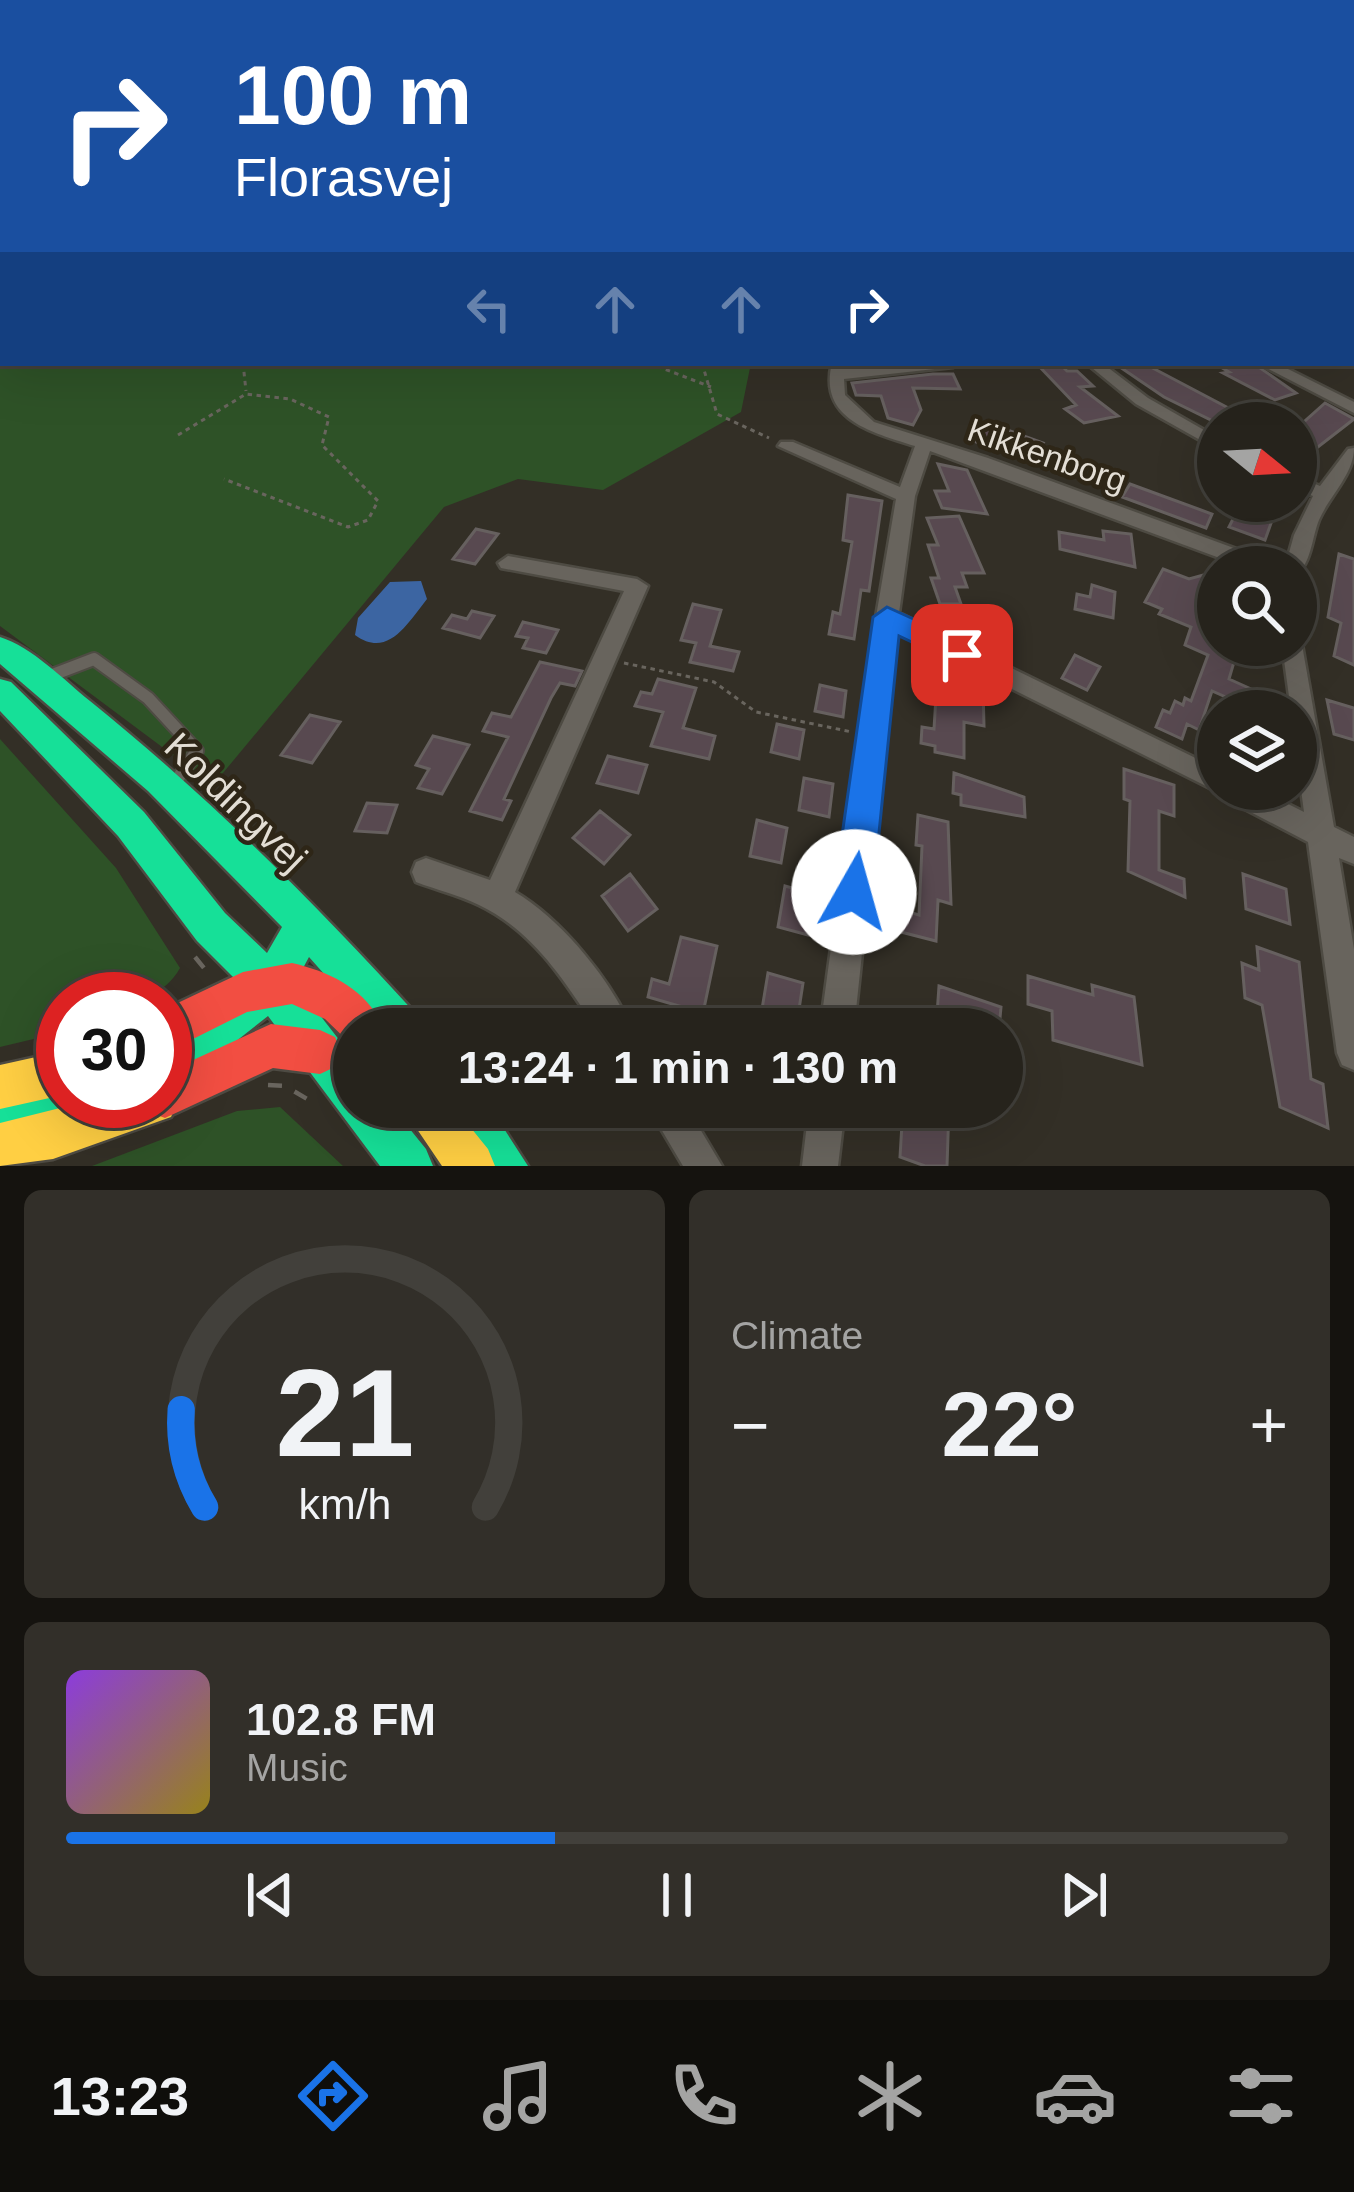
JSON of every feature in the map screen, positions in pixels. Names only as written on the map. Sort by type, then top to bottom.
[{"type":"main road","name":"Koldingvej","points":[[0,649],[168,787],[382,1008]]},
{"type":"main road","points":[[0,691],[131,824],[211,927],[270,985],[333,1068]]},
{"type":"main road","points":[[192,1046],[247,1012],[298,945],[303,922]]},
{"type":"main road","points":[[192,1020],[270,985],[319,986],[347,1008]]},
{"type":"main road","points":[[192,1083],[271,1046],[320,1052]]},
{"type":"main road","points":[[0,1088],[36,1079]]},
{"type":"main road","points":[[0,1122],[36,1112]]},
{"type":"main road","points":[[0,1146],[76,1128]]},
{"type":"main road","points":[[379,1128],[409,1166]]},
{"type":"main road","points":[[441,1128],[471,1166]]},
{"type":"main road","points":[[477,1128],[503,1166]]},
{"type":"street","name":"Kikkenborg","points":[[895,366],[837,369],[835,388],[848,411],[868,426],[982,462],[1208,546]]},
{"type":"street","points":[[1097,366],[1142,401],[1197,433]]},
{"type":"street","points":[[1270,366],[1354,407]]},
{"type":"street","points":[[787,446],[905,496]]},
{"type":"street","points":[[840,1008],[905,496],[924,446]]},
{"type":"street","points":[[1299,546],[1321,493],[1354,453]]},
{"type":"street","points":[[1317,491],[1321,493]]},
{"type":"street","points":[[499,895],[637,586],[508,563]]},
{"type":"street","points":[[887,617],[1197,772]]},
{"type":"street","points":[[1296,666],[1354,1053]]},
{"type":"street","points":[[1273,810],[1354,850]]},
{"type":"street","points":[[426,872],[499,895],[547,930],[601,1008]]},
{"type":"street","points":[[680,1128],[704,1166]]},
{"type":"street","points":[[820,1166],[825,1128]]},
{"type":"lane","points":[[41,680],[94,659],[117,671],[197,751],[168,787]]},
{"type":"path","points":[[243,366],[246,394]]},
{"type":"path","points":[[657,366],[712,388]]},
{"type":"path","points":[[703,366],[717,414],[787,446]]},
{"type":"path","points":[[178,435],[246,394],[324,411],[329,417],[322,445],[378,500],[373,518],[362,526],[348,527],[224,478]]},
{"type":"path","points":[[604,659],[714,682],[756,712],[872,736]]},
{"type":"path","points":[[258,1084],[286,1086],[330,1112]]},
{"type":"green space","points":[[0,366],[750,366],[741,412],[603,490],[518,479],[444,507],[213,785],[0,626]]},
{"type":"green space","points":[[0,739],[116,868],[180,968],[177,972],[36,972],[36,1038],[0,1047]]},
{"type":"green space","points":[[280,1107],[343,1166],[92,1166],[237,1111]]},
{"type":"water","points":[[421,581],[427,599],[396,635],[377,643],[355,635],[358,618],[390,582]]},
{"type":"building","points":[[1039,366],[1077,371],[1093,386],[1080,387],[1118,416],[1084,423],[1065,409],[1076,405]]},
{"type":"building","points":[[1118,366],[1149,366],[1217,402],[1197,402],[1197,413]]},
{"type":"building","points":[[1219,366],[1257,366],[1296,393],[1275,400],[1223,373],[1229,372]]},
{"type":"building","points":[[953,374],[960,389],[913,388],[921,410],[913,425],[888,418],[881,396],[856,395],[852,383]]},
{"type":"building","points":[[1325,403],[1354,419],[1317,448],[1317,410]]},
{"type":"building","points":[[986,422],[1043,443],[1040,447],[1049,452],[1039,465],[971,440]]},
{"type":"building","points":[[938,464],[967,470],[987,514],[942,508],[935,491],[949,491]]},
{"type":"building","points":[[1130,484],[1197,509],[1197,522],[1209,522],[1206,528],[1122,497]]},
{"type":"building","points":[[848,495],[882,501],[869,591],[861,590],[854,639],[829,634],[833,612],[840,614],[852,542],[843,540]]},
{"type":"building","points":[[959,516],[984,573],[962,573],[967,587],[955,587],[961,604],[940,604],[931,578],[939,578],[928,545],[938,545],[927,518]]},
{"type":"building","points":[[1232,522],[1271,522],[1265,540],[1229,527]]},
{"type":"building","points":[[476,529],[498,534],[475,564],[453,559]]},
{"type":"building","points":[[1103,531],[1131,534],[1135,567],[1060,549],[1059,532],[1104,540]]},
{"type":"building","points":[[1339,554],[1354,559],[1354,665],[1334,656],[1341,623],[1328,617]]},
{"type":"building","points":[[1163,569],[1189,579],[1197,577],[1197,650],[1185,645],[1191,627],[1159,614],[1162,609],[1145,602]]},
{"type":"building","points":[[1092,585],[1115,592],[1113,618],[1075,609],[1077,594],[1090,597]]},
{"type":"building","points":[[693,604],[721,610],[710,646],[739,652],[733,671],[690,662],[696,643],[681,640]]},
{"type":"building","points":[[472,611],[494,616],[480,638],[443,628],[452,615],[467,619]]},
{"type":"building","points":[[523,622],[558,630],[546,653],[523,648],[528,638],[516,636]]},
{"type":"building","points":[[1075,655],[1100,667],[1087,690],[1062,678]]},
{"type":"building","points":[[540,662],[582,671],[575,686],[560,683],[551,698],[504,799],[511,801],[502,820],[470,811],[508,737],[483,731],[492,713],[511,717]]},
{"type":"building","points":[[1204,666],[1233,666],[1229,679],[1253,690],[1197,690],[1197,729],[1187,724],[1182,739],[1156,727],[1163,710],[1170,713],[1175,701],[1183,705],[1185,698],[1191,701]]},
{"type":"building","points":[[658,679],[696,688],[683,728],[715,736],[709,759],[651,746],[663,712],[635,706],[641,692],[652,694]]},
{"type":"building","points":[[952,681],[983,688],[984,726],[964,722],[964,758],[935,752],[935,746],[921,743],[922,727],[934,729],[936,697],[952,701]]},
{"type":"building","points":[[820,685],[846,691],[843,717],[815,711]]},
{"type":"building","points":[[1327,700],[1354,708],[1354,740],[1334,734]]},
{"type":"building","points":[[310,715],[340,722],[312,763],[281,755]]},
{"type":"building","points":[[777,724],[804,730],[799,759],[771,752]]},
{"type":"building","points":[[433,736],[469,745],[442,794],[418,788],[429,769],[416,765]]},
{"type":"building","points":[[608,756],[647,765],[638,793],[597,783]]},
{"type":"building","points":[[1124,769],[1174,785],[1174,816],[1159,811],[1159,870],[1184,879],[1185,897],[1128,871],[1130,801],[1124,799]]},
{"type":"building","points":[[954,773],[1024,797],[1025,817],[961,805],[961,795],[953,793]]},
{"type":"building","points":[[804,778],[833,784],[829,817],[799,810]]},
{"type":"building","points":[[367,803],[397,805],[387,833],[355,831]]},
{"type":"building","points":[[600,811],[630,835],[604,864],[573,838]]},
{"type":"building","points":[[918,815],[948,822],[951,904],[938,900],[936,941],[901,932],[902,910],[919,915],[922,846],[916,845]]},
{"type":"building","points":[[757,820],[787,828],[781,863],[750,856]]},
{"type":"building","points":[[630,874],[657,909],[628,931],[602,896]]},
{"type":"building","points":[[1243,874],[1286,889],[1290,924],[1246,909]]},
{"type":"building","points":[[785,886],[818,895],[812,936],[778,927]]},
{"type":"building","points":[[681,937],[717,946],[704,1008],[648,997],[652,979],[669,984]]},
{"type":"building","points":[[1257,947],[1299,962],[1311,1079],[1323,1084],[1328,1128],[1280,1107],[1262,1005],[1245,998],[1242,963],[1259,970]]},
{"type":"building","points":[[768,973],[803,983],[799,1008],[762,1008]]},
{"type":"building","points":[[1028,976],[1093,995],[1092,985],[1134,997],[1142,1065],[1053,1040],[1052,1011],[1028,1004]]},
{"type":"building","points":[[939,986],[1001,1007],[1001,1008],[937,1008]]},
{"type":"building","points":[[902,1128],[948,1128],[947,1166],[925,1166],[900,1157]]},
{"type":"traffic: fast","points":[[0,648],[109,735],[211,828],[382,1008]]},
{"type":"traffic: fast","points":[[0,691],[131,824],[211,927],[270,985],[333,1068]]},
{"type":"traffic: fast","points":[[192,1045],[230,1021],[266,988],[281,969],[303,922]]},
{"type":"traffic: fast","points":[[0,1122],[36,1112]]},
{"type":"traffic: fast","points":[[379,1128],[409,1166]]},
{"type":"traffic: fast","points":[[477,1128],[504,1166]]},
{"type":"traffic: slow","points":[[0,1087],[36,1079]]},
{"type":"traffic: slow","points":[[0,1146],[76,1128]]},
{"type":"traffic: slow","points":[[441,1128],[471,1166]]},
{"type":"traffic: jam","points":[[192,1018],[268,985],[316,989],[343,1008]]},
{"type":"traffic: jam","points":[[192,1083],[271,1046],[320,1052]]},
{"type":"route","points":[[854,892],[887,617],[962,655]]}]
